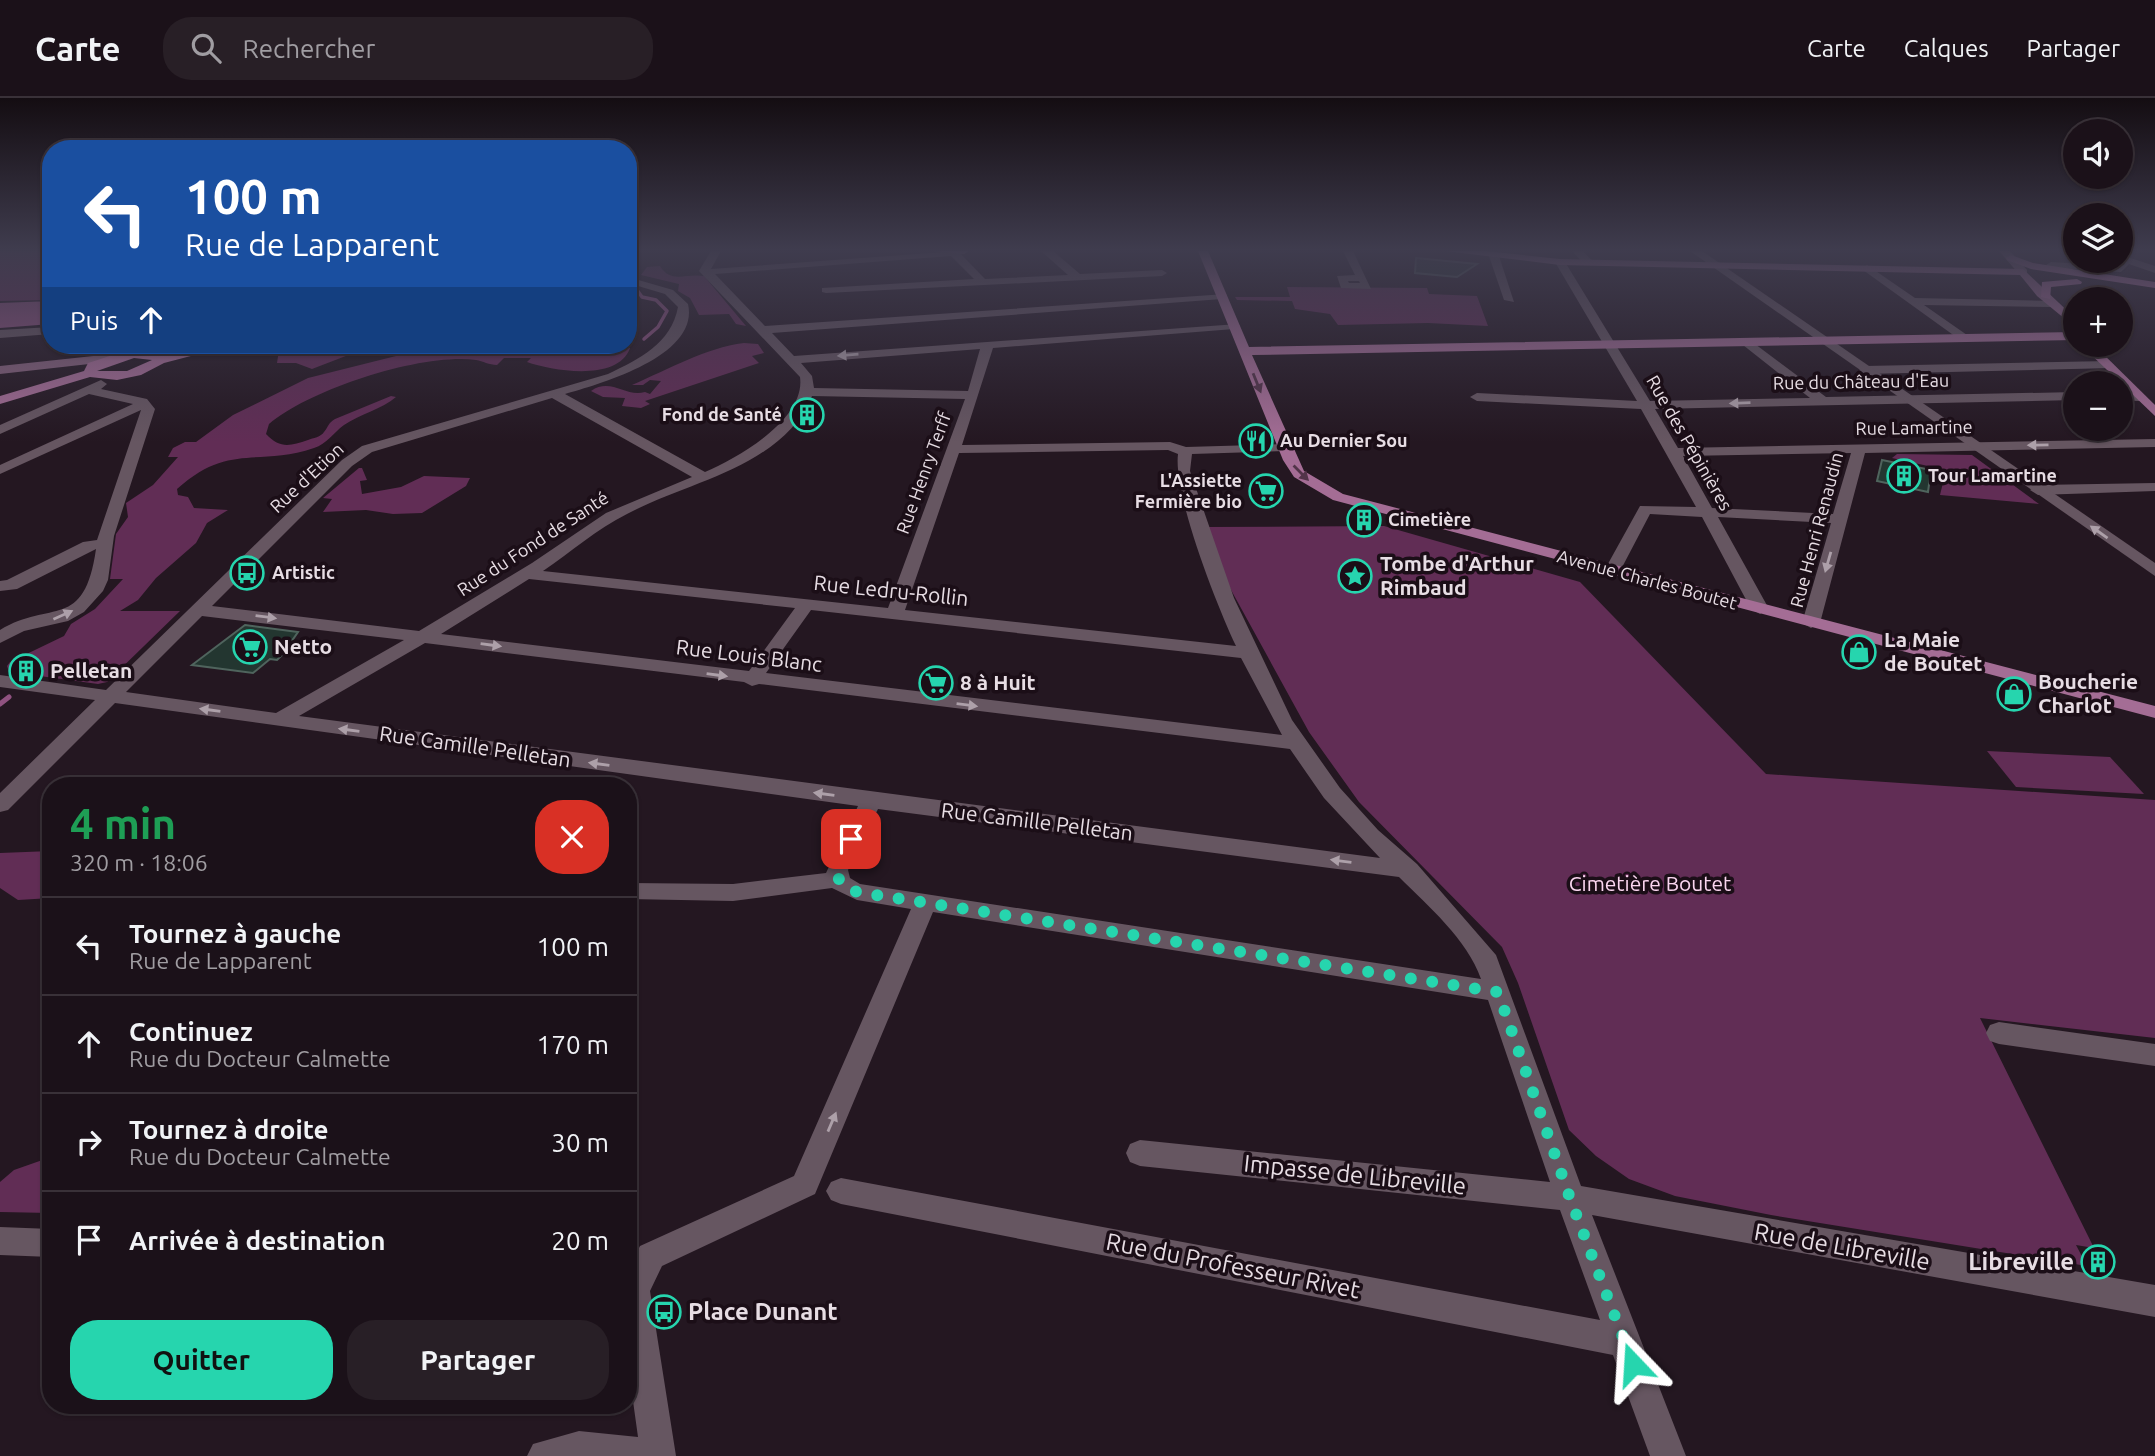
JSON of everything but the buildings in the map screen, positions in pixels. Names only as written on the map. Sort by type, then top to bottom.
[{"type":"main road","name":"Avenue Charles Boutet","points":[[1229,314],[1284,447],[1299,474],[1338,498],[2155,712]]},
{"type":"main road","points":[[1245,351],[2063,335]]},
{"type":"main road","points":[[34,366],[81,363],[95,372],[119,376],[145,369],[156,357],[169,354]]},
{"type":"main road","points":[[0,370],[174,354]]},
{"type":"main road","points":[[2100,357],[2155,412]]},
{"type":"main road","points":[[2111,357],[2155,401]]},
{"type":"main road","points":[[0,400],[95,372],[111,358]]},
{"type":"street","name":"Rue d'Etion","points":[[0,805],[347,463],[367,449],[406,435],[556,395],[637,366],[662,348],[679,328],[682,314]]},
{"type":"street","points":[[749,314],[806,376],[807,392],[973,395]]},
{"type":"street","points":[[764,330],[975,314]]},
{"type":"street","name":"Rue des Pépinières","points":[[1592,314],[1674,452],[1760,609]]},
{"type":"street","points":[[1786,314],[2155,571]]},
{"type":"street","points":[[1929,314],[1962,338]]},
{"type":"street","points":[[792,360],[1234,326]]},
{"type":"street","points":[[0,334],[42,331]]},
{"type":"street","points":[[1747,342],[1821,400]]},
{"type":"street","name":"Rue Henry Terff","points":[[895,614],[973,395],[988,344]]},
{"type":"street","points":[[1865,370],[2108,365]]},
{"type":"street","points":[[0,430],[119,376]]},
{"type":"street","points":[[0,638],[18,627],[62,617],[78,608],[100,580],[105,544],[148,409],[143,404],[88,390]]},
{"type":"street","name":"Rue du Fond de Santé","points":[[278,720],[527,574],[623,509],[705,478],[748,455],[796,413],[807,392]]},
{"type":"street","points":[[556,395],[705,478]]},
{"type":"street","name":"Rue du Château d'Eau","points":[[1477,397],[1646,405],[2063,396]]},
{"type":"street","points":[[2133,397],[2139,397]]},
{"type":"street","points":[[0,470],[143,404]]},
{"type":"street","name":"Rue Lamartine","points":[[1674,452],[2155,443]]},
{"type":"street","points":[[953,449],[1170,446],[1185,452],[1195,449],[1284,447]]},
{"type":"street","name":"Rue Henri Renaudin","points":[[1811,622],[1859,449]]},
{"type":"street","points":[[1185,452],[1183,471],[1225,603],[1296,743],[1334,795],[1409,870],[1473,941],[1486,962],[1570,1198],[1668,1456]]},
{"type":"street","points":[[2038,490],[2155,486]]},
{"type":"street","points":[[1612,571],[1645,509],[1840,519]]},
{"type":"street","points":[[0,586],[11,585],[89,545],[105,544]]},
{"type":"street","name":"Rue Ledru-Rollin","points":[[527,574],[1250,653]]},
{"type":"street","points":[[752,680],[806,605]]},
{"type":"street","name":"Rue Louis Blanc","points":[[198,610],[752,680],[1296,743]]},
{"type":"street","name":"Rue Camille Pelletan","points":[[0,681],[871,801],[1409,870]]},
{"type":"street","points":[[871,801],[841,859],[837,879],[843,887],[857,892],[1498,992]]},
{"type":"street","points":[[637,892],[674,896],[771,891],[837,879]]},
{"type":"street","points":[[637,1269],[651,1256],[805,1185],[925,903]]},
{"type":"street","points":[[1999,1033],[2155,1055]]},
{"type":"street","name":"Impasse de Libreville","points":[[1140,1153],[1570,1198]]},
{"type":"street","name":"Rue du Professeur Rivet","points":[[841,1191],[1625,1341]]},
{"type":"street","name":"Rue de Libreville","points":[[1570,1198],[2155,1301]]},
{"type":"street","points":[[0,1241],[42,1243]]},
{"type":"street","points":[[545,1456],[579,1449],[655,1456],[637,1314]]},
{"type":"green space","points":[[729,314],[736,314],[746,326],[736,324]]},
{"type":"green space","points":[[1330,314],[1484,314],[1488,326],[1428,323],[1338,325]]},
{"type":"green space","points":[[744,343],[758,344],[764,353],[752,356],[759,363],[645,401],[650,404],[641,408],[622,406],[625,398],[603,397],[591,391],[605,386],[650,394],[661,381],[650,380],[643,385],[632,385],[701,354]]},
{"type":"green space","points":[[278,354],[351,354],[312,369],[296,363],[277,363]]},
{"type":"green space","points":[[404,354],[626,354],[613,366],[584,371],[527,362],[531,358],[504,358],[497,365],[476,360],[453,359],[426,362],[368,376],[311,398],[269,424],[266,434],[281,444],[302,442],[321,435],[335,419],[391,396],[396,397],[344,425],[319,446],[276,456],[228,460],[212,465],[177,489],[178,495],[188,497],[194,508],[228,510],[207,523],[196,543],[156,578],[138,600],[120,611],[180,611],[107,682],[98,684],[25,674],[33,669],[27,667],[18,673],[9,672],[7,666],[10,662],[64,636],[71,624],[95,609],[123,579],[110,579],[116,534],[128,517],[126,503],[153,485],[178,457],[168,457],[173,448],[185,442],[196,442],[233,415],[308,378]]},
{"type":"green space","points":[[1897,454],[1972,455],[2039,504],[1940,495],[1946,470],[1892,458]]},
{"type":"green space","points":[[362,468],[367,480],[360,481],[362,494],[401,487],[424,476],[470,478],[466,486],[422,513],[393,514],[366,510],[323,512],[332,499],[323,498]]},
{"type":"green space","name":"Cimetière Boutet","points":[[1384,526],[1580,582],[1766,774],[2155,800],[2155,1038],[1980,1018],[2094,1248],[2076,1245],[2087,1266],[1771,1215],[1675,1196],[1629,1179],[1596,1156],[1569,1130],[1518,983],[1502,947],[1359,802],[1309,732],[1225,579],[1205,527]]},
{"type":"green space","points":[[1987,751],[2110,757],[2144,794],[2016,787]]},
{"type":"green space","points":[[42,851],[42,899],[18,900],[0,888],[0,853]]},
{"type":"green space","points":[[42,1160],[42,1213],[0,1212],[0,1182],[14,1170]]},
{"type":"shaded area","points":[[0,314],[42,314],[42,325],[0,328]]},
{"type":"waterway","points":[[644,339],[658,327],[665,314]]},
{"type":"waterway","points":[[0,704],[9,697]]},
{"type":"place","name":"Fond de Santé","points":[[807,415]]},
{"type":"place","name":"Au Dernier Sou","points":[[1256,441]]},
{"type":"place","name":"Tour Lamartine","points":[[1904,476]]},
{"type":"place","name":"L'Assiette Fermière bio","points":[[1266,491]]},
{"type":"place","name":"Cimetière","points":[[1364,520]]},
{"type":"place","name":"Artistic","points":[[247,573]]},
{"type":"place","name":"Tombe d'Arthur Rimbaud","points":[[1355,576]]},
{"type":"place","name":"Netto","points":[[250,647]]},
{"type":"place","name":"La Maie de Boutet","points":[[1859,652]]},
{"type":"place","name":"Pelletan","points":[[26,671]]},
{"type":"place","name":"8 à Huit","points":[[936,683]]},
{"type":"place","name":"Boucherie Charlot","points":[[2014,694]]},
{"type":"place","name":"Libreville","points":[[2098,1262]]},
{"type":"place","name":"Place Dunant","points":[[664,1312]]},
{"type":"route","points":[[851,839],[837,870],[837,879],[843,887],[857,892],[1498,992],[1570,1198],[1633,1364]]}]
